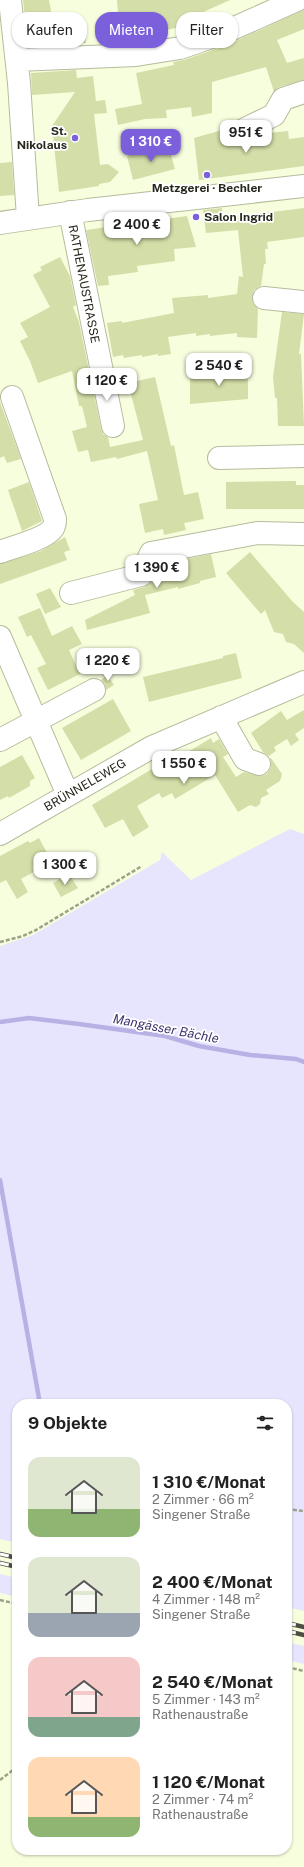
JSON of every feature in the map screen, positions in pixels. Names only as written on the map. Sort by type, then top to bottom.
[{"type":"street","points":[[10,0],[17,60],[28,218]]},
{"type":"street","points":[[17,60],[136,55],[180,48],[223,33],[297,0]]},
{"type":"street","points":[[245,129],[274,115],[283,98],[304,92]]},
{"type":"street","points":[[0,223],[70,212],[304,186]]},
{"type":"street","name":"RATHENAUSTRASSE","points":[[70,212],[113,426]]},
{"type":"street","points":[[264,298],[304,302]]},
{"type":"street","points":[[0,552],[48,533],[55,524],[55,519],[12,397]]},
{"type":"street","points":[[219,458],[304,456]]},
{"type":"street","points":[[71,593],[141,575],[151,553],[257,533],[304,534]]},
{"type":"street","points":[[0,637],[68,795]]},
{"type":"street","name":"BRÜNNELEWEG","points":[[0,834],[152,747],[304,682]]},
{"type":"street","points":[[0,740],[94,690]]},
{"type":"street","points":[[221,717],[245,759],[259,764]]},
{"type":"path","points":[[0,942],[23,936],[36,930],[142,866]]},
{"type":"path","points":[[292,1510],[304,1511]]},
{"type":"path","points":[[0,1600],[12,1603]]},
{"type":"path","points":[[292,1668],[304,1671]]},
{"type":"path","points":[[0,1780],[12,1771]]},
{"type":"shaded area","points":[[290,829],[304,834],[304,1611],[292,1608],[292,1399],[12,1399],[12,1542],[0,1539],[0,946],[33,935],[160,860],[162,852],[191,880]]},
{"type":"shaded area","points":[[0,1574],[12,1577],[12,1596],[0,1593]]},
{"type":"shaded area","points":[[292,1643],[304,1646],[304,1664],[292,1661]]},
{"type":"building","points":[[23,0],[49,0],[51,12],[24,12]]},
{"type":"building","points":[[117,0],[230,0],[203,12],[176,12],[176,28],[168,30],[168,12],[118,12]]},
{"type":"building","points":[[304,10],[304,29],[277,40],[287,63],[304,58],[304,80],[279,87],[274,92],[266,67],[212,82],[212,113],[192,117],[191,107],[166,110],[167,118],[145,119],[118,125],[115,109],[142,104],[136,73],[174,65],[173,62],[184,60],[218,48],[238,48],[238,40]]},
{"type":"building","name":"St. Nikolaus","points":[[76,70],[77,78],[93,76],[96,101],[105,100],[107,113],[94,114],[100,165],[108,164],[119,172],[110,182],[99,184],[99,186],[59,192],[52,126],[75,92],[32,95],[31,73]]},
{"type":"building","points":[[233,127],[234,134],[239,140],[239,143],[270,139],[269,133],[288,131],[289,139],[304,137],[304,166],[199,180],[194,138]]},
{"type":"building","points":[[168,145],[175,169],[133,180],[127,156]]},
{"type":"building","points":[[12,162],[14,195],[0,196],[0,163]]},
{"type":"building","points":[[222,208],[223,218],[304,208],[304,237],[267,242],[268,249],[265,249],[266,264],[264,264],[261,286],[254,290],[252,296],[253,303],[258,309],[257,338],[237,337],[237,333],[196,336],[196,333],[168,337],[171,354],[158,356],[158,354],[142,357],[142,355],[124,358],[123,355],[113,357],[107,323],[122,321],[122,323],[174,313],[172,298],[208,295],[208,298],[237,294],[239,276],[243,277],[238,230],[206,233],[203,210]]},
{"type":"building","points":[[187,216],[196,247],[174,249],[175,261],[137,266],[138,272],[108,276],[109,285],[98,286],[86,230]]},
{"type":"building","points":[[60,257],[70,276],[76,305],[73,307],[79,322],[101,428],[103,434],[108,437],[110,447],[143,440],[128,383],[155,377],[171,446],[174,445],[184,495],[198,492],[204,519],[184,523],[186,530],[164,535],[163,529],[145,533],[139,504],[158,500],[147,451],[117,459],[116,457],[91,462],[88,450],[78,452],[72,431],[87,427],[82,406],[79,406],[72,371],[38,383],[30,361],[20,341],[28,337],[20,323],[50,307],[33,275],[42,270],[40,267]]},
{"type":"building","points":[[282,312],[304,314],[299,354],[301,354],[304,426],[278,426],[277,398],[275,398],[273,377]]},
{"type":"building","points":[[232,371],[248,371],[248,399],[190,404],[190,375],[232,373]]},
{"type":"building","points":[[0,402],[21,459],[7,463],[4,456],[0,458]]},
{"type":"building","points":[[296,481],[296,485],[304,485],[304,509],[226,509],[226,482]]},
{"type":"building","points":[[29,482],[42,521],[22,531],[8,490]]},
{"type":"building","points":[[65,537],[70,550],[64,552],[67,560],[0,584],[0,564],[41,551]]},
{"type":"building","points":[[250,552],[293,602],[304,612],[304,653],[294,644],[286,642],[283,634],[274,632],[265,610],[261,614],[226,573]]},
{"type":"building","points":[[211,554],[216,577],[178,589],[178,587],[145,595],[150,613],[87,630],[85,620],[135,595],[133,590],[144,587],[156,579],[155,575],[160,564]]},
{"type":"building","points":[[50,588],[61,607],[45,614],[36,594]]},
{"type":"building","points":[[40,608],[52,636],[72,626],[82,644],[69,650],[80,674],[48,690],[37,668],[46,664],[31,635],[27,637],[18,617]]},
{"type":"building","points":[[236,653],[242,678],[149,702],[143,677],[223,658],[223,656]]},
{"type":"building","points":[[107,675],[114,685],[106,690],[105,684],[101,680]]},
{"type":"building","points":[[113,699],[131,731],[81,760],[62,728]]},
{"type":"building","points":[[304,710],[304,728],[295,734],[299,740],[291,746],[287,739],[274,747],[276,751],[269,756],[263,752],[251,733],[281,711],[287,720]]},
{"type":"building","points":[[211,738],[213,743],[219,739],[228,754],[223,757],[236,777],[244,772],[261,776],[267,774],[271,768],[271,758],[282,774],[280,781],[266,790],[269,794],[261,798],[260,804],[256,807],[250,805],[238,812],[215,775],[175,799],[172,793],[162,798],[159,793],[137,806],[149,827],[133,837],[123,819],[105,828],[92,805],[177,754],[180,757]]},
{"type":"building","points":[[22,755],[35,778],[30,781],[30,786],[9,798],[8,796],[0,800],[0,767]]},
{"type":"building","points":[[39,838],[52,862],[21,879],[28,892],[17,899],[6,880],[0,883],[0,856],[28,841],[30,843]]},
{"type":"building","points":[[69,874],[78,888],[61,897],[53,883]]},
{"type":"waterway","name":"Mangässer Bächle","points":[[0,1022],[29,1018],[79,1024],[165,1036],[199,1046],[250,1055],[296,1059],[304,1062]]},
{"type":"waterway","points":[[0,1180],[39,1399]]},
{"type":"railway","points":[[0,1554],[12,1557]]},
{"type":"railway","points":[[0,1563],[12,1566]]},
{"type":"railway","points":[[292,1624],[304,1627]]},
{"type":"railway","points":[[292,1632],[304,1635]]},
{"type":"place","name":"St. Nikolaus","points":[[75,138]]},
{"type":"place","name":"Metzgerei · Bechler","points":[[207,175]]},
{"type":"place","name":"Salon Ingrid","points":[[196,217]]}]
